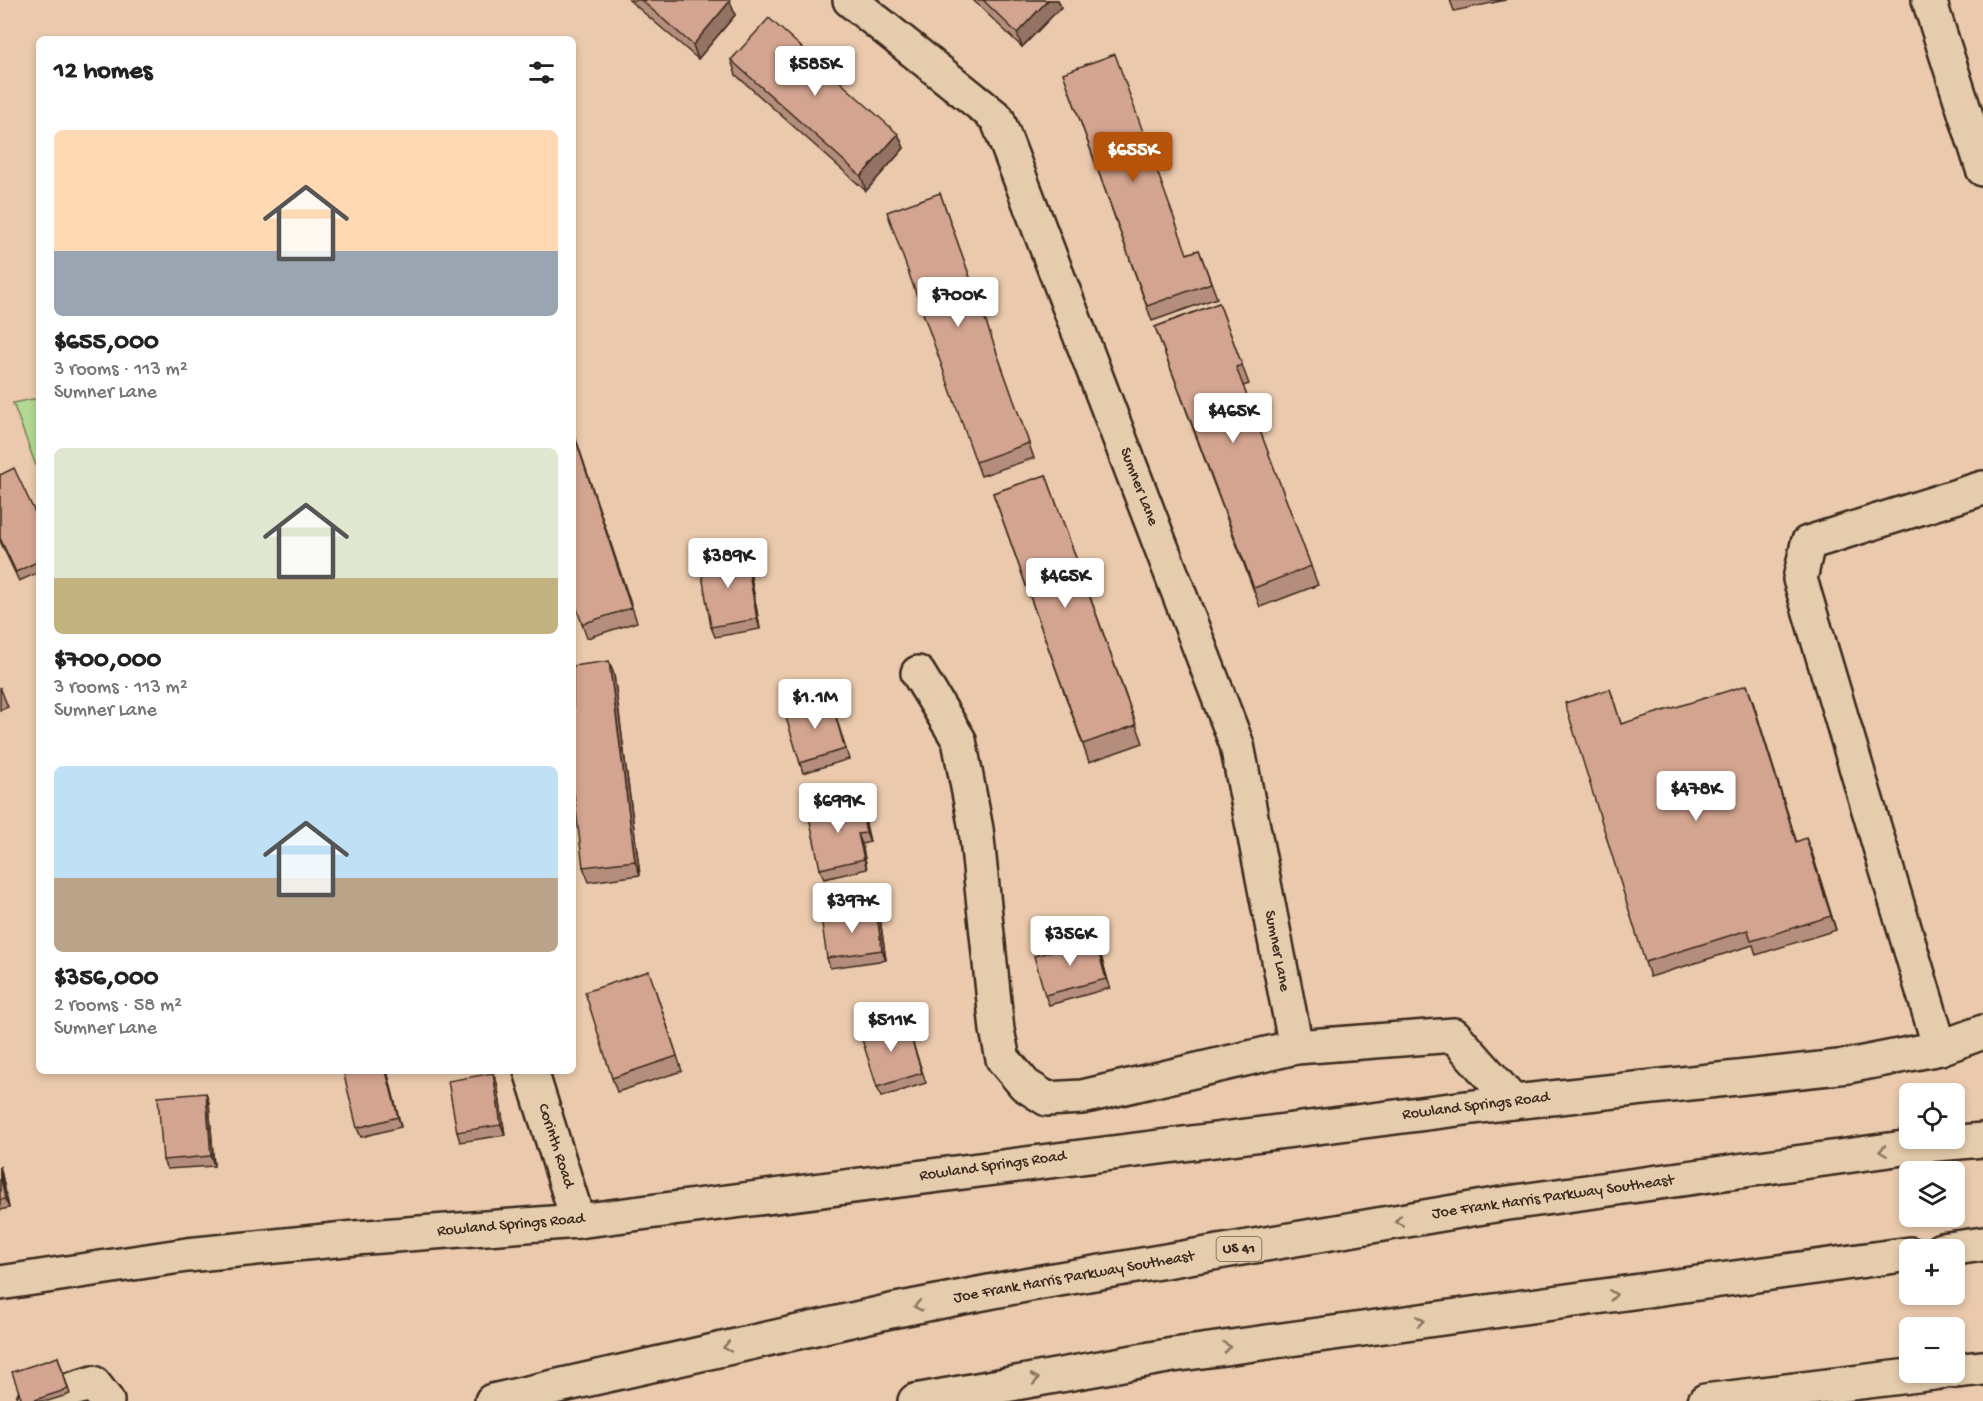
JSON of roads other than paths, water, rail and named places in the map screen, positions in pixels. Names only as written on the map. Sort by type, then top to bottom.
[{"type":"street","name":"Sumner Lane","points":[[850,0],[997,118],[1237,745],[1296,1047]]},
{"type":"street","points":[[1929,0],[1983,169]]},
{"type":"street","points":[[1940,1048],[1800,579],[1808,543],[1983,488]]},
{"type":"street","points":[[918,673],[959,740],[976,829],[997,1030],[1003,1059],[1025,1085],[1047,1099],[1082,1097],[1296,1047],[1454,1035],[1513,1102]]},
{"type":"street","name":"Rowland Springs Road","points":[[0,1283],[271,1245],[579,1221],[1513,1102],[1848,1066],[1940,1048],[1983,1032]]},
{"type":"street","name":"Corinth Road","points":[[532,1074],[579,1221]]},
{"type":"street","name":"Joe Frank Harris Parkway Southeast","points":[[492,1401],[891,1311],[1030,1284],[1501,1204],[1925,1145],[1983,1140]]},
{"type":"street","points":[[1965,1247],[1983,1244]]},
{"type":"street","points":[[915,1401],[1173,1354],[1899,1255]]},
{"type":"street","points":[[1965,1370],[1983,1368]]},
{"type":"street","points":[[1705,1401],[1779,1396],[1899,1378]]},
{"type":"street","points":[[34,1401],[93,1383],[107,1401]]}]
